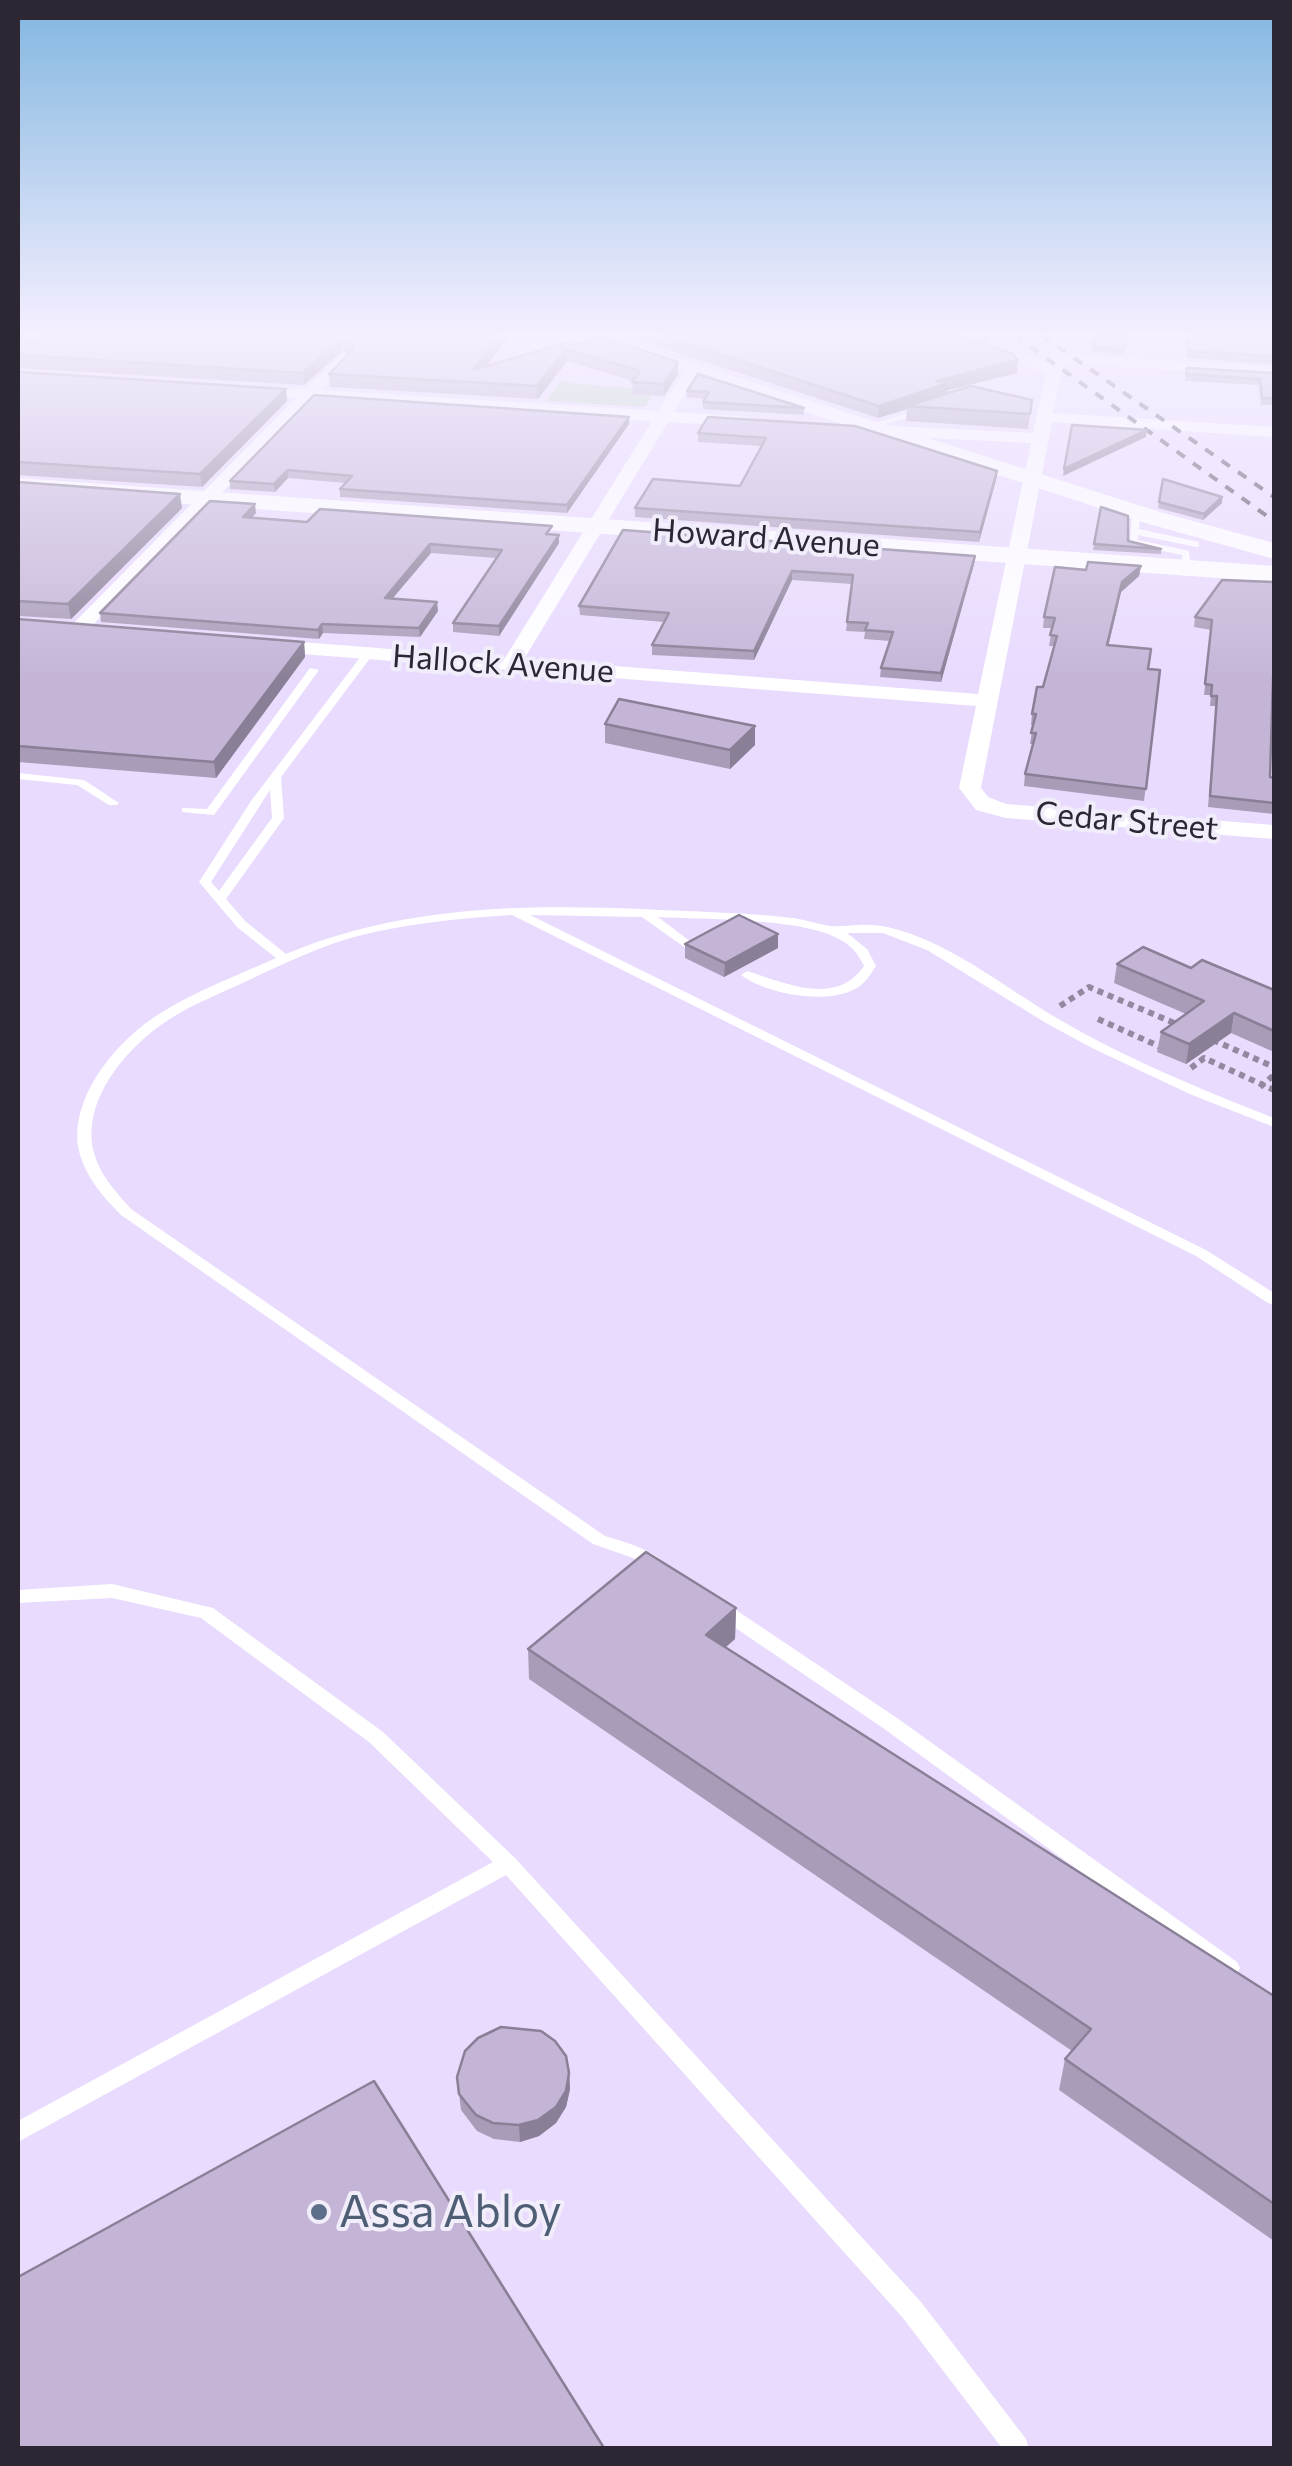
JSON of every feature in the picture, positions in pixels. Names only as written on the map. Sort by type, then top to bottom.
[{"type":"main road","points":[[939,450],[1032,479],[1140,520],[1274,551]]},
{"type":"main road","name":"Howard Avenue","points":[[18,485],[1015,555],[1193,551],[1274,571]]},
{"type":"main road","points":[[1140,520],[1193,551]]},
{"type":"street","points":[[77,630],[253,450]]},
{"type":"street","points":[[511,664],[643,450]]},
{"type":"street","points":[[988,702],[1038,450]]},
{"type":"street","name":"Hallock Avenue","points":[[233,642],[988,702]]},
{"type":"street","name":"Cedar Street","points":[[988,702],[970,788],[980,804],[1006,811],[1274,832]]},
{"type":"lane","points":[[284,958],[241,924],[205,882],[276,776],[370,653]]},
{"type":"lane","points":[[186,810],[210,813],[314,670]]},
{"type":"lane","points":[[18,776],[80,782],[113,804]]},
{"type":"lane","points":[[220,899],[278,818],[276,776]]},
{"type":"lane","points":[[517,912],[1201,1254],[1274,1300]]},
{"type":"lane","points":[[671,1575],[639,1554],[599,1540],[126,1212],[100,1187],[84,1152],[85,1118],[116,1060],[140,1031],[187,1002],[284,958],[364,931],[438,917],[517,912],[759,918],[830,930],[883,930],[900,936],[950,959],[1070,1032],[1274,1123]]},
{"type":"lane","points":[[645,914],[687,945]]},
{"type":"lane","points":[[747,975],[804,992],[850,987],[865,978],[870,966],[868,957],[861,946],[830,930]]},
{"type":"lane","points":[[18,1597],[112,1590],[208,1613],[376,1737],[508,1864],[912,2310],[1017,2448]]},
{"type":"lane","points":[[702,1596],[890,1723],[1243,1978]]},
{"type":"lane","points":[[18,2132],[508,1864]]},
{"type":"path","points":[[1050,1007],[1058,1007],[1089,987],[1190,1030]]},
{"type":"path","points":[[1207,1038],[1274,1067]]},
{"type":"path","points":[[1149,1057],[1157,1052]]},
{"type":"path","points":[[1179,1070],[1188,1070],[1204,1058],[1274,1090]]},
{"type":"path","points":[[1262,1084],[1274,1075]]},
{"type":"building","points":[[18,450],[224,450],[200,474],[18,462]]},
{"type":"building","points":[[260,450],[606,450],[567,505],[340,489],[352,476],[288,470],[274,484],[230,481]]},
{"type":"building","points":[[759,450],[931,450],[997,471],[980,532],[635,508],[653,479],[740,486]]},
{"type":"building","points":[[1067,450],[1104,450],[1064,469]]},
{"type":"building","points":[[1163,479],[1222,497],[1204,514],[1159,502]]},
{"type":"building","points":[[18,482],[180,494],[68,604],[18,601]]},
{"type":"building","points":[[210,501],[255,504],[243,517],[307,522],[320,509],[552,526],[546,534],[559,535],[499,626],[453,623],[502,550],[430,544],[385,598],[437,602],[419,628],[322,624],[318,630],[100,613]]},
{"type":"building","points":[[1101,507],[1128,516],[1128,541],[1161,549],[1094,544]]},
{"type":"building","points":[[623,530],[975,556],[941,673],[881,668],[893,632],[865,630],[868,623],[847,622],[853,575],[792,571],[754,651],[652,645],[669,613],[579,606]]},
{"type":"building","points":[[1088,562],[1141,566],[1122,582],[1107,645],[1151,649],[1148,669],[1160,670],[1146,789],[1025,774],[1036,733],[1031,733],[1037,687],[1043,687],[1057,636],[1050,635],[1055,618],[1044,617],[1055,567],[1086,570]]},
{"type":"building","points":[[1222,580],[1274,582],[1270,777],[1274,778],[1274,803],[1210,796],[1217,696],[1211,696],[1212,685],[1205,684],[1212,620],[1195,617]]},
{"type":"building","points":[[18,619],[304,642],[214,762],[18,746]]},
{"type":"building","points":[[619,699],[755,726],[730,750],[605,724]]},
{"type":"building","points":[[739,915],[778,934],[725,963],[685,944]]},
{"type":"building","points":[[1143,947],[1191,968],[1202,960],[1274,990],[1274,1031],[1234,1013],[1189,1044],[1161,1032],[1204,1001],[1117,964]]},
{"type":"building","points":[[646,1552],[736,1608],[706,1635],[1274,1996],[1274,2204],[1065,2059],[1091,2029],[528,1649]]},
{"type":"building","points":[[501,2027],[541,2031],[566,2056],[566,2091],[556,2107],[538,2120],[519,2125],[493,2123],[476,2115],[459,2094],[457,2077],[465,2051],[478,2038]]},
{"type":"building","name":"Assa Abloy","points":[[374,2081],[604,2448],[18,2448],[18,2277]]},
{"type":"railway","points":[[1175,450],[1274,521]]},
{"type":"railway","points":[[1207,450],[1274,497]]},
{"type":"place","name":"Assa Abloy","points":[[319,2212]]}]
